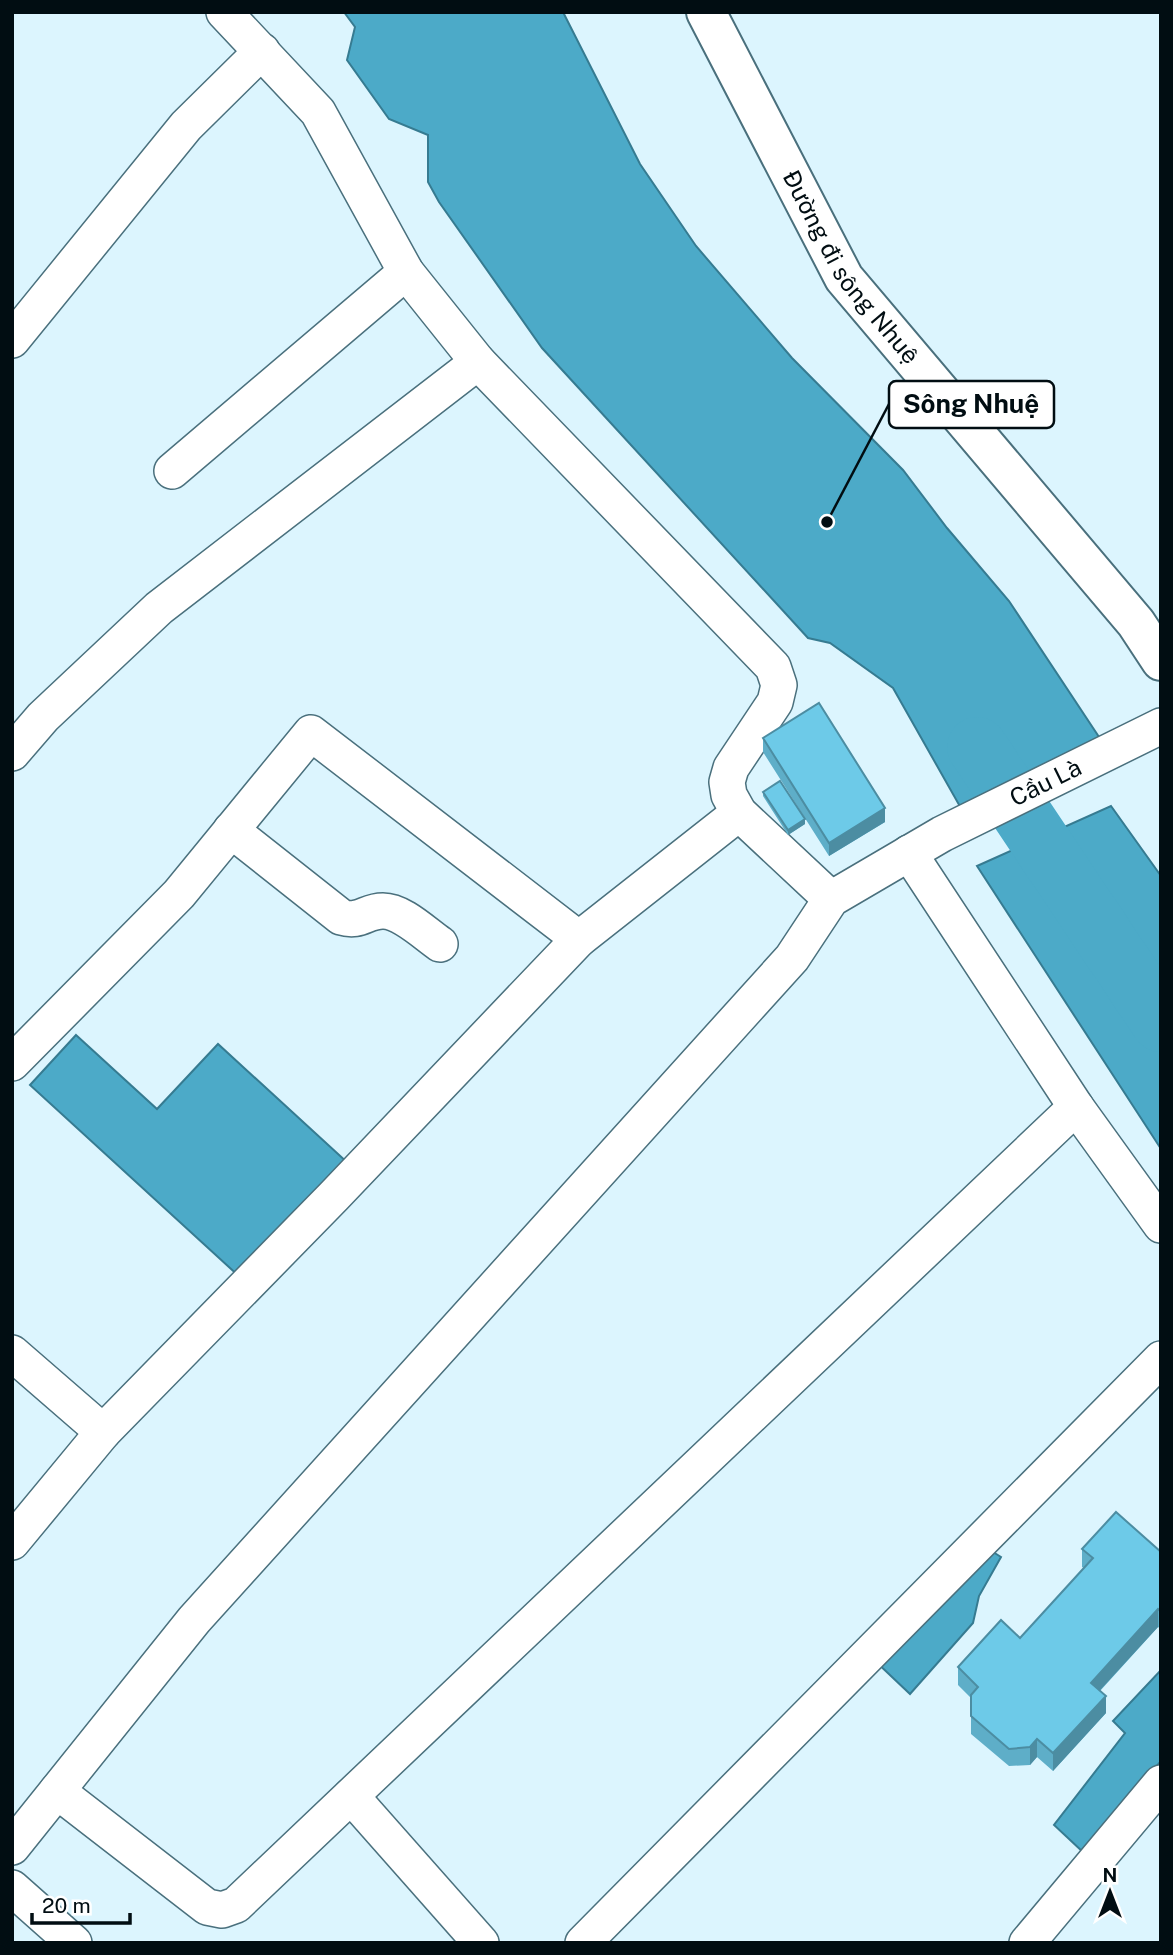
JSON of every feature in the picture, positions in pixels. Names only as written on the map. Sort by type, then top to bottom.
[{"type":"street","points":[[12,1847],[194,1620],[792,958],[831,898],[739,813],[729,795],[727,782],[731,768],[775,702],[779,685],[773,667],[478,362],[406,272],[318,112],[225,12]]},
{"type":"street","name":"Đường đi sông Nhuệ","points":[[706,12],[844,278],[1136,623],[1161,661]]},
{"type":"street","points":[[12,340],[186,126],[262,51]]},
{"type":"street","points":[[172,471],[406,272]]},
{"type":"street","points":[[12,753],[43,717],[159,608],[478,362]]},
{"type":"street","name":"Cầu Là","points":[[831,898],[942,834],[1155,729]]},
{"type":"street","points":[[12,1063],[179,894],[311,733],[579,939]]},
{"type":"street","points":[[12,1542],[103,1432],[334,1196],[579,939],[739,813]]},
{"type":"street","points":[[231,830],[341,916],[352,920],[383,911],[397,915],[440,944]]},
{"type":"street","points":[[909,853],[1076,1107],[1161,1225]]},
{"type":"street","points":[[57,1791],[207,1907],[222,1910],[236,1905],[1076,1107]]},
{"type":"street","points":[[12,1353],[103,1432]]},
{"type":"street","points":[[583,1943],[1161,1359]]},
{"type":"street","points":[[1027,1943],[1161,1783]]},
{"type":"street","points":[[351,1796],[481,1943]]},
{"type":"street","points":[[12,1888],[74,1943]]},
{"type":"water","points":[[344,12],[563,12],[640,164],[696,246],[792,358],[903,470],[947,528],[1009,601],[1107,749],[962,810],[893,688],[830,643],[808,638],[542,348],[439,202],[428,182],[428,135],[389,119],[347,60],[355,27]]},
{"type":"water","points":[[1111,806],[1161,876],[1161,1149],[977,866]]},
{"type":"water","points":[[76,1035],[157,1109],[218,1044],[349,1164],[242,1279],[30,1085]]},
{"type":"water","points":[[982,1545],[1001,1557],[979,1596],[973,1623],[910,1694],[873,1659]]},
{"type":"water","points":[[1161,1670],[1161,1761],[1084,1853],[1054,1825],[1125,1733],[1113,1721]]},
{"type":"building","points":[[819,703],[885,808],[829,843],[763,738]]},
{"type":"building","points":[[780,781],[805,819],[788,830],[763,792]]},
{"type":"building","points":[[1116,1512],[1161,1552],[1161,1612],[1158,1609],[1091,1683],[1106,1696],[1053,1753],[1037,1739],[1030,1747],[1009,1749],[971,1716],[971,1695],[978,1687],[958,1667],[1001,1620],[1020,1638],[1093,1558],[1082,1549]]},
{"type":"waterway","points":[[977,747],[1161,1022]]},
{"type":"place","name":"Sông Nhuệ","points":[[827,522]]}]
